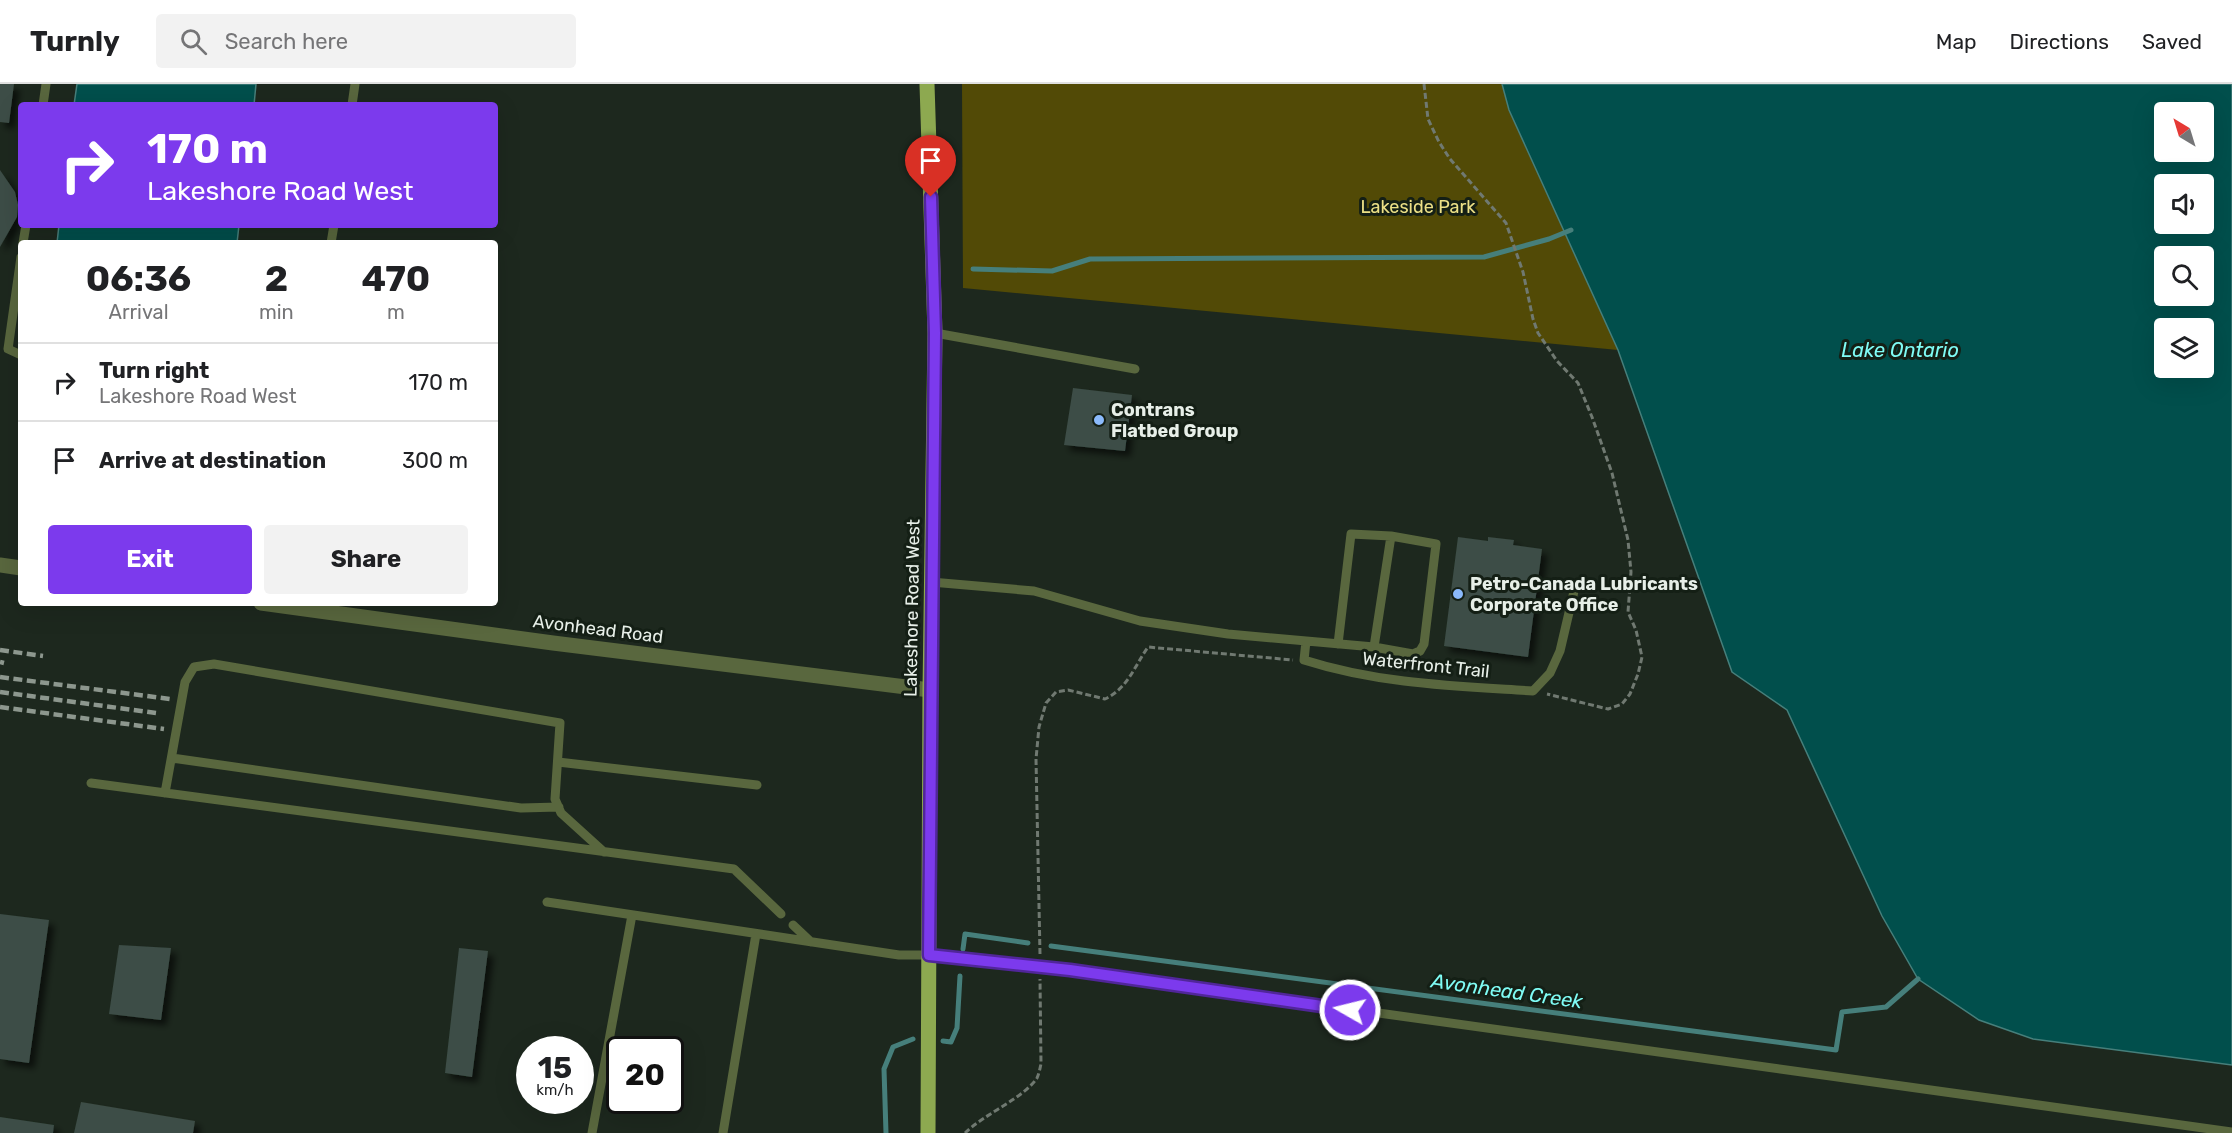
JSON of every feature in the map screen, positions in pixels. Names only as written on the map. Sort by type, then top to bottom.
[{"type":"main road","name":"Lakeshore Road West","points":[[927,84],[935,333],[930,690],[928,1133]]},
{"type":"street","points":[[0,565],[18,568]]},
{"type":"street","name":"Avonhead Road","points":[[283,606],[553,643],[930,690]]},
{"type":"lane","points":[[43,102],[46,84]]},
{"type":"lane","points":[[352,102],[355,84]]},
{"type":"lane","points":[[18,278],[8,350],[18,354]]},
{"type":"lane","points":[[935,333],[1135,369]]},
{"type":"lane","points":[[932,582],[1034,591],[1140,621],[1228,634],[1338,644],[1374,647],[1413,654],[1420,651],[1424,644],[1437,544],[1391,536],[1351,534],[1338,644]]},
{"type":"lane","points":[[1374,647],[1391,536]]},
{"type":"lane","points":[[1533,691],[1550,673],[1560,651],[1575,587]]},
{"type":"lane","points":[[1304,660],[1306,641]]},
{"type":"lane","name":"Waterfront Trail","points":[[1304,660],[1339,672],[1432,685],[1533,691]]},
{"type":"lane","points":[[165,793],[186,682],[194,667],[214,664],[560,723],[555,799],[561,813],[604,852]]},
{"type":"lane","points":[[172,758],[521,808],[559,807]]},
{"type":"lane","points":[[558,762],[757,785]]},
{"type":"lane","points":[[91,783],[734,869],[781,914]]},
{"type":"lane","points":[[548,902],[900,955],[929,955],[1070,970],[2232,1132]]},
{"type":"lane","points":[[592,1133],[632,915]]},
{"type":"lane","points":[[793,925],[811,942]]},
{"type":"lane","points":[[723,1133],[756,934]]},
{"type":"path","points":[[1424,84],[1428,119],[1439,142],[1450,159],[1506,223],[1523,272],[1538,333],[1557,361],[1578,383],[1612,473],[1628,540],[1631,572],[1628,612],[1636,630],[1641,657],[1638,674],[1630,693],[1622,704],[1608,709],[1533,691]]},
{"type":"path","points":[[1040,959],[1036,759],[1046,703],[1056,692],[1068,690],[1105,699],[1117,693],[1128,682],[1135,666],[1148,647],[1304,660]]},
{"type":"path","points":[[965,1133],[981,1118],[1019,1095],[1038,1077],[1041,1064],[1040,971]]},
{"type":"green space","name":"Lakeside Park","points":[[962,84],[1502,84],[1509,110],[1618,350],[963,288]]},
{"type":"water","points":[[77,84],[256,84],[254,102],[74,102]]},
{"type":"water","name":"Lake Ontario","points":[[1502,84],[2232,84],[2232,1065],[2033,1039],[1979,1020],[1918,979],[1882,916],[1787,710],[1732,672],[1618,350],[1509,110]]},
{"type":"water","points":[[59,228],[239,228],[237,240],[57,240]]},
{"type":"building","points":[[0,84],[14,84],[9,123],[0,122]]},
{"type":"building","points":[[0,170],[15,192],[18,205],[17,217],[0,247]]},
{"type":"building","name":"Contrans Flatbed Group","points":[[1073,388],[1132,395],[1125,451],[1064,445]]},
{"type":"building","points":[[1458,537],[1488,541],[1488,537],[1514,540],[1513,545],[1542,549],[1528,657],[1444,646]]},
{"type":"building","points":[[0,914],[49,920],[29,1063],[0,1059]]},
{"type":"building","points":[[119,945],[171,948],[161,1020],[109,1014]]},
{"type":"building","points":[[459,948],[488,951],[472,1077],[445,1073]]},
{"type":"building","points":[[81,1102],[195,1121],[193,1133],[74,1133]]},
{"type":"building","points":[[0,1117],[54,1125],[53,1133],[0,1133]]},
{"type":"waterway","points":[[973,269],[1052,271],[1090,259],[1484,257],[1549,239],[1571,230]]},
{"type":"waterway","name":"Avonhead Creek","points":[[963,949],[965,934],[1028,943]]},
{"type":"waterway","name":"Avonhead Creek","points":[[1051,946],[1836,1050],[1842,1012],[1886,1007],[1918,979]]},
{"type":"waterway","name":"Avonhead Creek","points":[[943,1041],[951,1042],[957,1028],[960,976]]},
{"type":"waterway","name":"Avonhead Creek","points":[[886,1133],[884,1069],[893,1047],[913,1039]]},
{"type":"railway","points":[[0,650],[43,656]]},
{"type":"railway","points":[[0,662],[4,663]]},
{"type":"railway","points":[[0,677],[170,699]]},
{"type":"railway","points":[[0,692],[156,713]]},
{"type":"railway","points":[[0,707],[164,729]]},
{"type":"place","name":"Contrans Flatbed Group","points":[[1099,420]]},
{"type":"place","name":"Petro-Canada Lubricants Corporate Office","points":[[1458,594]]},
{"type":"route","points":[[931,197],[935,333],[929,955],[1070,970],[1350,1010]]}]
